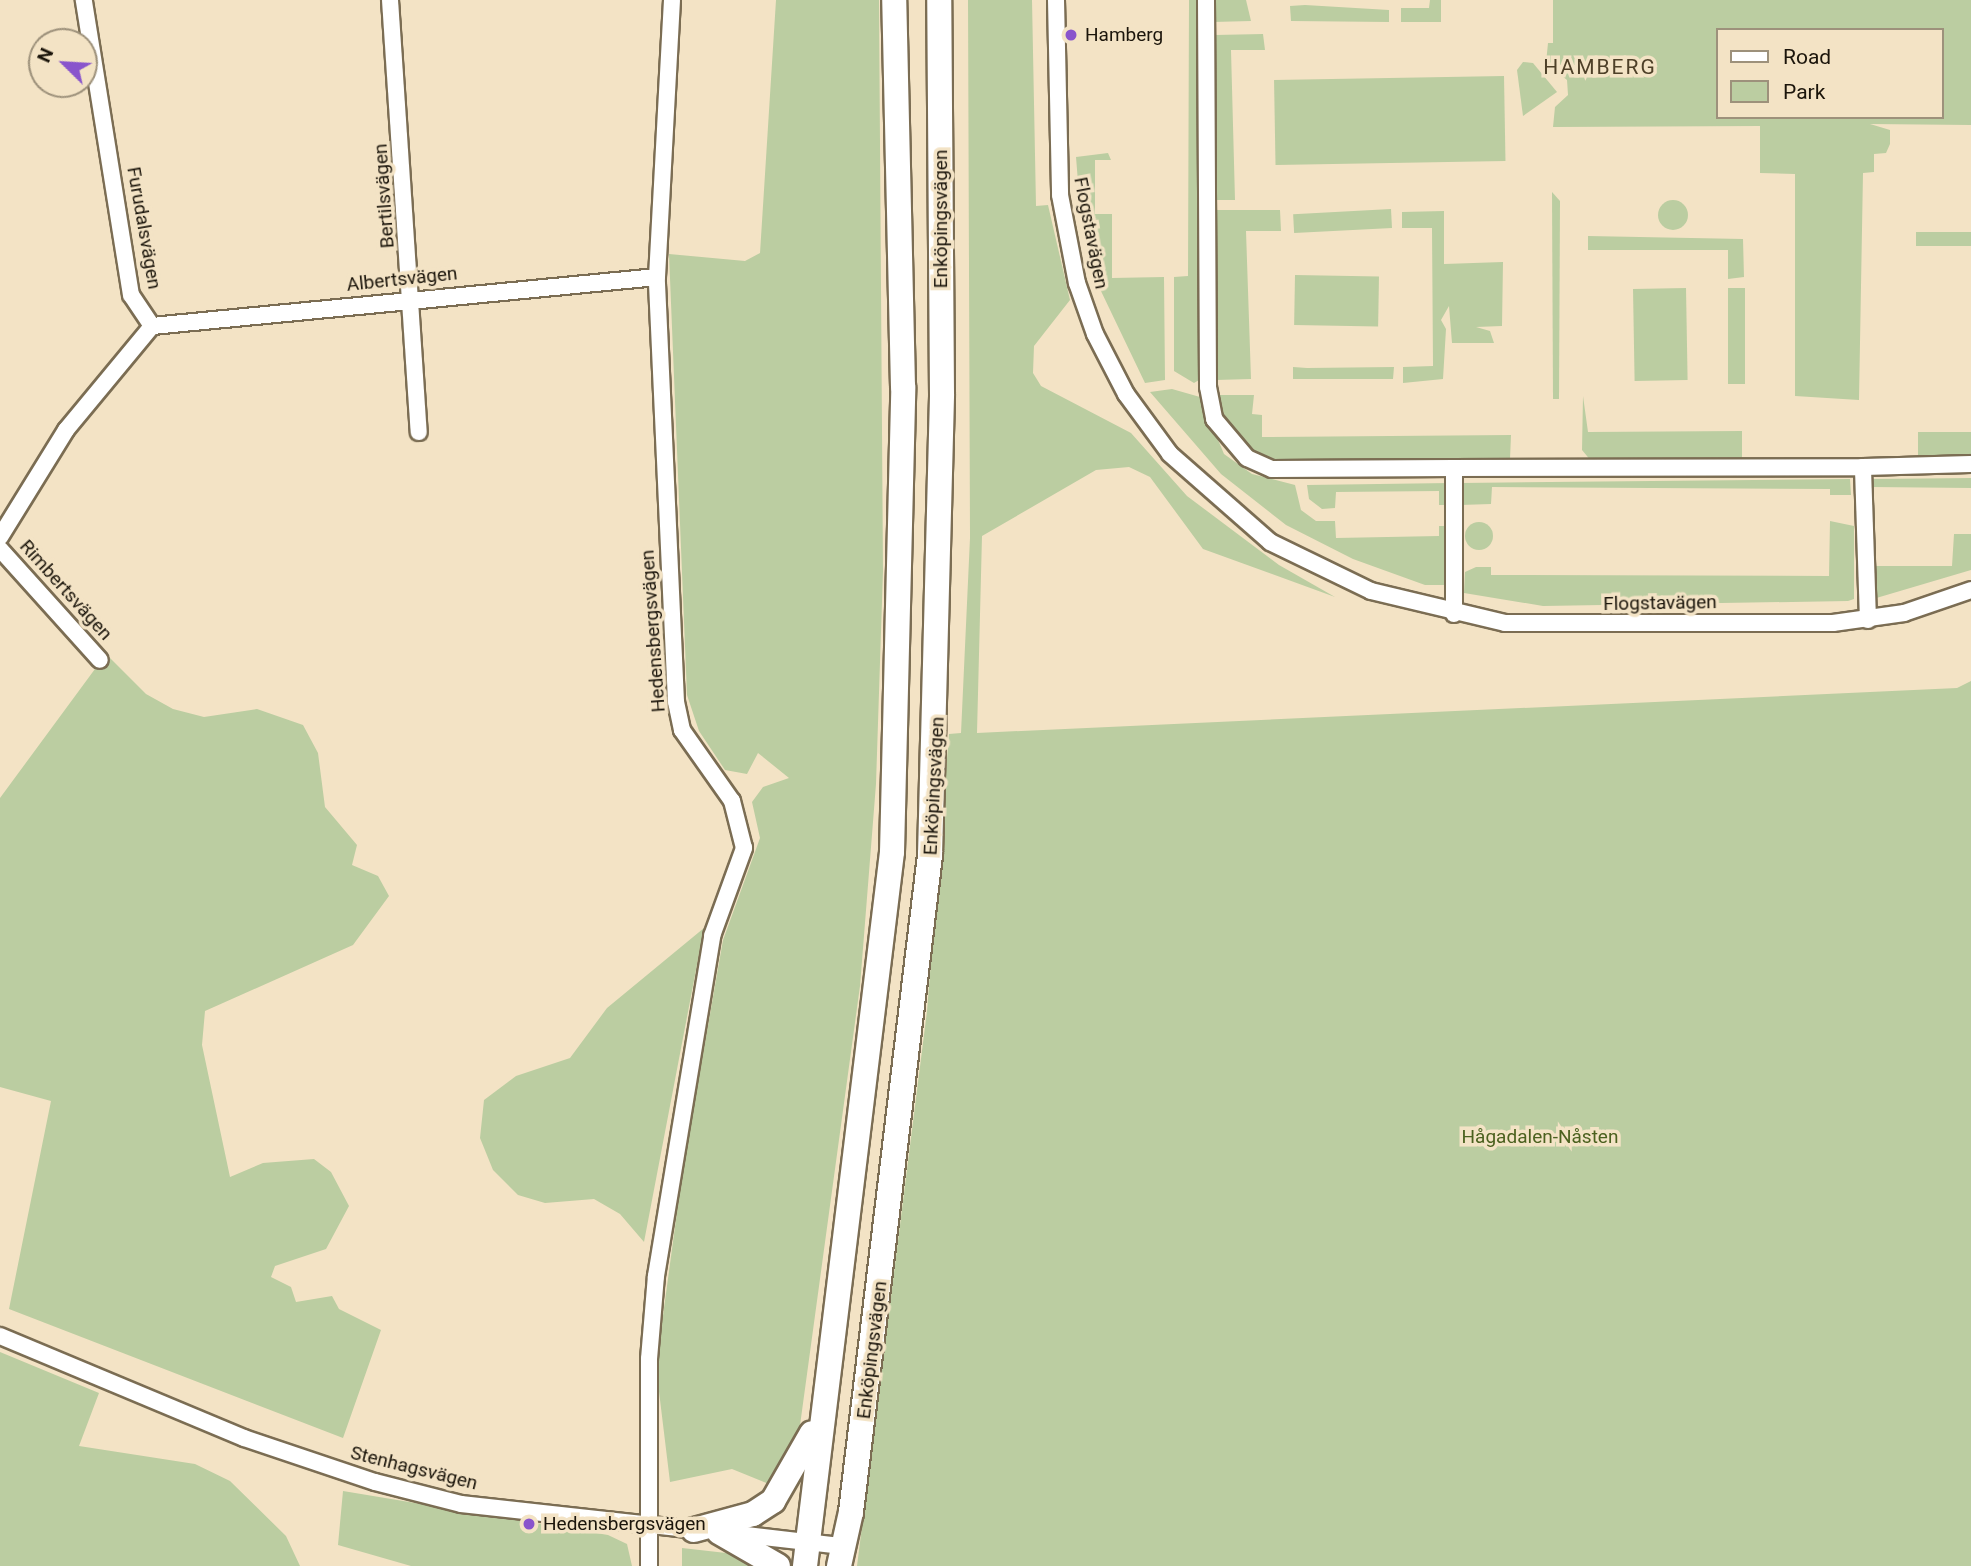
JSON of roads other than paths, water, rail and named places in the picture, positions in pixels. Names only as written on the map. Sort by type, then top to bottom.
[{"type":"main road","name":"Enköpingsvägen","points":[[805,1566],[874,1036],[896,769],[903,387],[894,0]]},
{"type":"main road","name":"Enköpingsvägen","points":[[840,1556],[851,1512],[930,855],[942,436],[939,0]]},
{"type":"main road","points":[[706,1531],[753,1514],[773,1501],[798,1466],[825,1404]]},
{"type":"main road","points":[[706,1531],[778,1566]]},
{"type":"street","name":"Furudalsvägen","points":[[84,0],[131,295],[152,326]]},
{"type":"street","name":"Bertilsvägen","points":[[390,0],[419,432]]},
{"type":"street","name":"Hedensbergsvägen","points":[[649,1566],[656,1276],[712,936],[744,848],[732,801],[682,730],[676,702],[657,277],[672,0]]},
{"type":"street","name":"Flogstavägen","points":[[1056,0],[1060,195],[1077,283],[1126,394],[1195,481],[1270,542],[1371,592],[1454,614],[1555,625],[1868,620],[1971,590]]},
{"type":"street","points":[[1206,0],[1208,387],[1214,419],[1247,458],[1272,469],[1863,467],[1971,464]]},
{"type":"street","name":"Albertsvägen","points":[[152,326],[412,298],[657,277]]},
{"type":"street","points":[[0,537],[65,430],[152,326]]},
{"type":"street","points":[[1863,467],[1868,620]]},
{"type":"street","points":[[1454,468],[1454,614]]},
{"type":"street","name":"Rimbertsvägen","points":[[0,549],[100,660]]},
{"type":"street","name":"Stenhagsvägen","points":[[0,1336],[244,1438],[375,1482],[461,1504],[807,1541],[840,1556]]},
{"type":"place","name":"Hamberg","points":[[1071,35]]},
{"type":"place","name":"Hedensbergsvägen","points":[[529,1524]]},
{"type":"district","name":"HAMBERG","points":[[1600,67]]},
{"type":"park label","name":"Hågadalen-Nåsten","points":[[1540,1137]]}]
